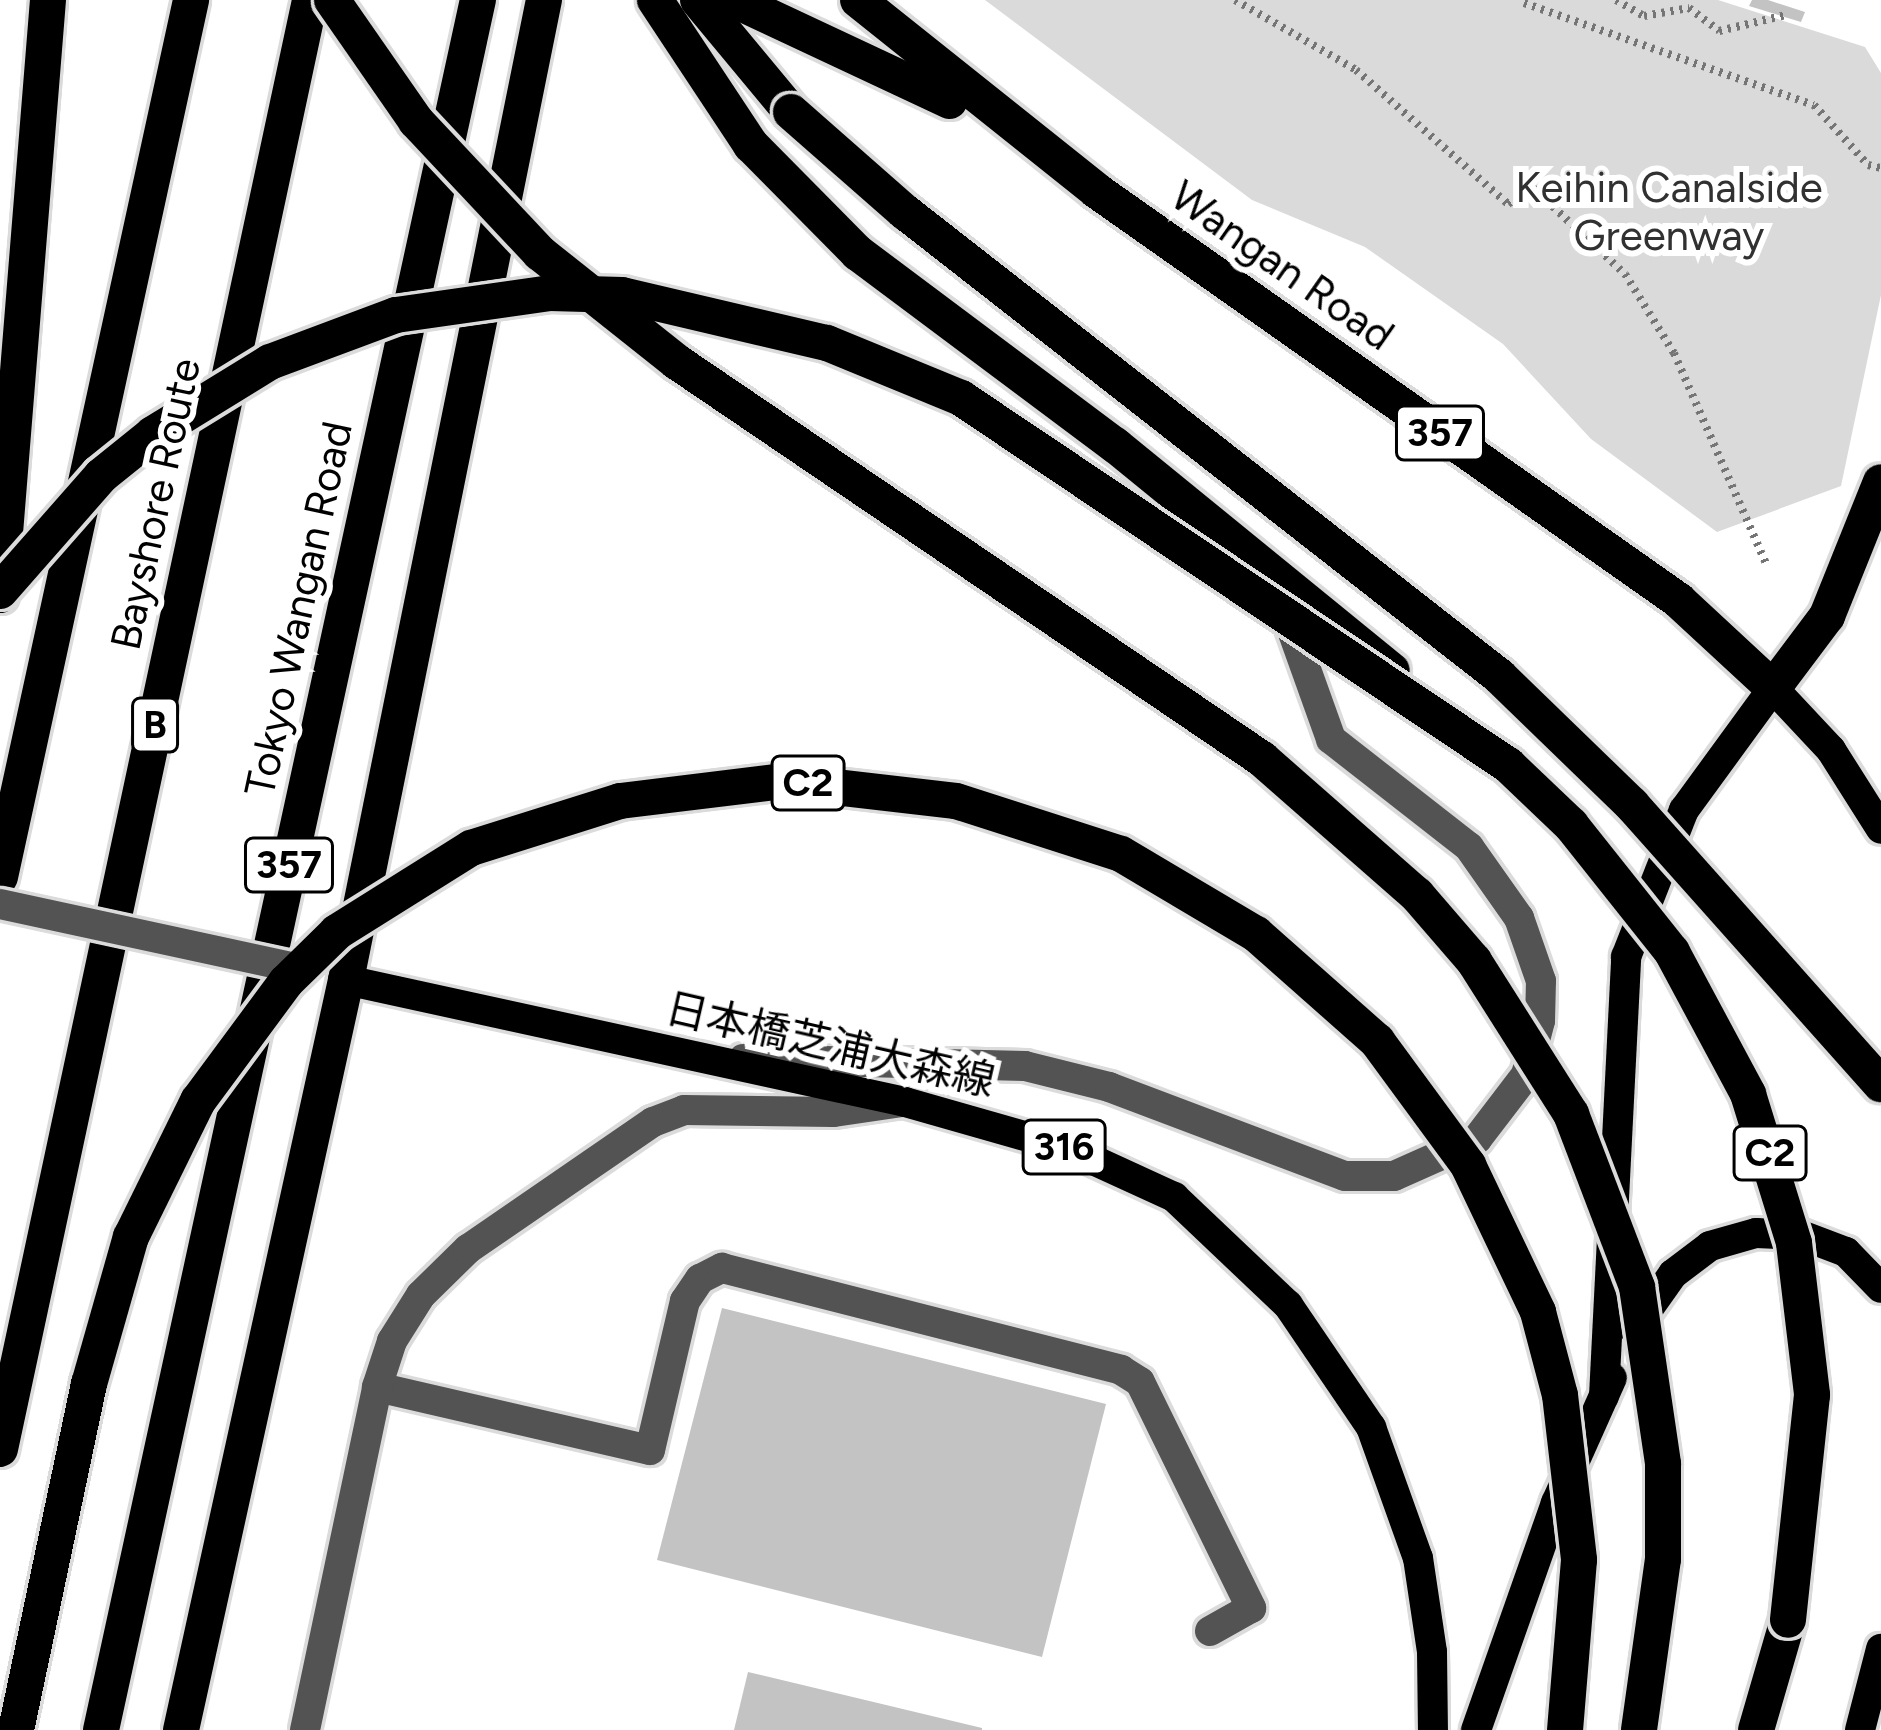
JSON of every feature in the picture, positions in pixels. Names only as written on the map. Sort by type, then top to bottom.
[{"type":"highway","points":[[0,593],[48,0]]},
{"type":"highway","name":"Bayshore Route","points":[[0,877],[191,0]]},
{"type":"highway","name":"Bayshore Route","points":[[0,1449],[310,0]]},
{"type":"highway","points":[[332,0],[416,121],[573,280],[695,375],[1262,759],[1417,895],[1474,961],[1571,1114],[1637,1287],[1654,1377],[1663,1512],[1639,1730]]},
{"type":"highway","name":"Tokyo Wangan Road","points":[[101,1730],[478,0]]},
{"type":"highway","name":"357","points":[[181,1730],[346,980],[544,0]]},
{"type":"highway","name":"C2","points":[[655,0],[751,145],[858,253],[1115,446],[1508,765],[1570,825],[1672,952],[1714,1021],[1775,1167],[1794,1243],[1812,1395],[1804,1529],[1788,1620],[1756,1730]]},
{"type":"highway","points":[[698,0],[791,112],[904,212],[1499,676],[1632,805],[1881,1084]]},
{"type":"highway","points":[[734,0],[923,85],[1097,191]]},
{"type":"highway","name":"Wangan Road","points":[[857,0],[1097,191],[1678,600],[1773,688]]},
{"type":"highway","name":"C2","points":[[0,593],[100,476],[270,362],[396,315],[550,292],[622,295],[734,315],[890,365],[1027,436],[1291,627],[1508,765]]},
{"type":"highway","points":[[1773,688],[1827,616],[1881,482]]},
{"type":"highway","name":"C2","points":[[16,1730],[89,1384],[130,1237],[198,1101],[286,982],[337,932],[471,848],[620,800],[783,781],[956,801],[1121,854],[1256,934],[1377,1041],[1468,1165],[1538,1312],[1567,1436],[1579,1560],[1565,1730]]},
{"type":"main road","points":[[1604,1396],[1626,958],[1684,810],[1773,688],[1831,750],[1881,830]]},
{"type":"main road","name":"日本橋芝浦大森線","points":[[346,980],[904,1102],[1067,1148],[1174,1197],[1288,1305],[1371,1427],[1402,1496],[1432,1652],[1432,1730]]},
{"type":"main road","points":[[1476,1730],[1556,1503],[1640,1316],[1673,1274],[1710,1246],[1756,1233],[1802,1235],[1846,1252],[1881,1288]]},
{"type":"main road","points":[[1860,1730],[1881,1649]]},
{"type":"street","points":[[710,1059],[1025,1066],[1109,1088],[1345,1176],[1394,1176],[1477,1139],[1505,1110],[1526,1075],[1540,1021],[1541,981],[1520,918],[1469,847],[1331,740],[1291,627]]},
{"type":"street","points":[[0,904],[346,980]]},
{"type":"street","points":[[304,1730],[377,1387],[392,1341],[421,1294],[468,1249],[653,1122],[684,1110],[833,1112],[904,1102]]},
{"type":"street","points":[[377,1387],[650,1450],[685,1300],[700,1279],[722,1268],[1121,1370],[1140,1382],[1251,1608],[1210,1631]]},
{"type":"path","points":[[1235,0],[1356,70],[1508,204],[1533,188],[1625,274],[1674,353],[1767,566]]},
{"type":"path","points":[[1522,2],[1546,0]]},
{"type":"path","points":[[1616,0],[1644,16],[1689,8],[1719,31],[1786,15]]},
{"type":"path","points":[[1522,2],[1814,105],[1868,165],[1881,168]]},
{"type":"green space","name":"Keihin Canalside Greenway","points":[[985,0],[1718,0],[1865,47],[1881,73],[1881,295],[1841,486],[1717,532],[1591,439],[1503,344],[1365,247],[1252,200]]},
{"type":"building","points":[[1752,0],[1805,12],[1801,22],[1749,6]]},
{"type":"building","points":[[722,1308],[1106,1404],[1042,1657],[657,1560]]},
{"type":"building","points":[[748,1672],[982,1728],[982,1730],[734,1730]]}]
